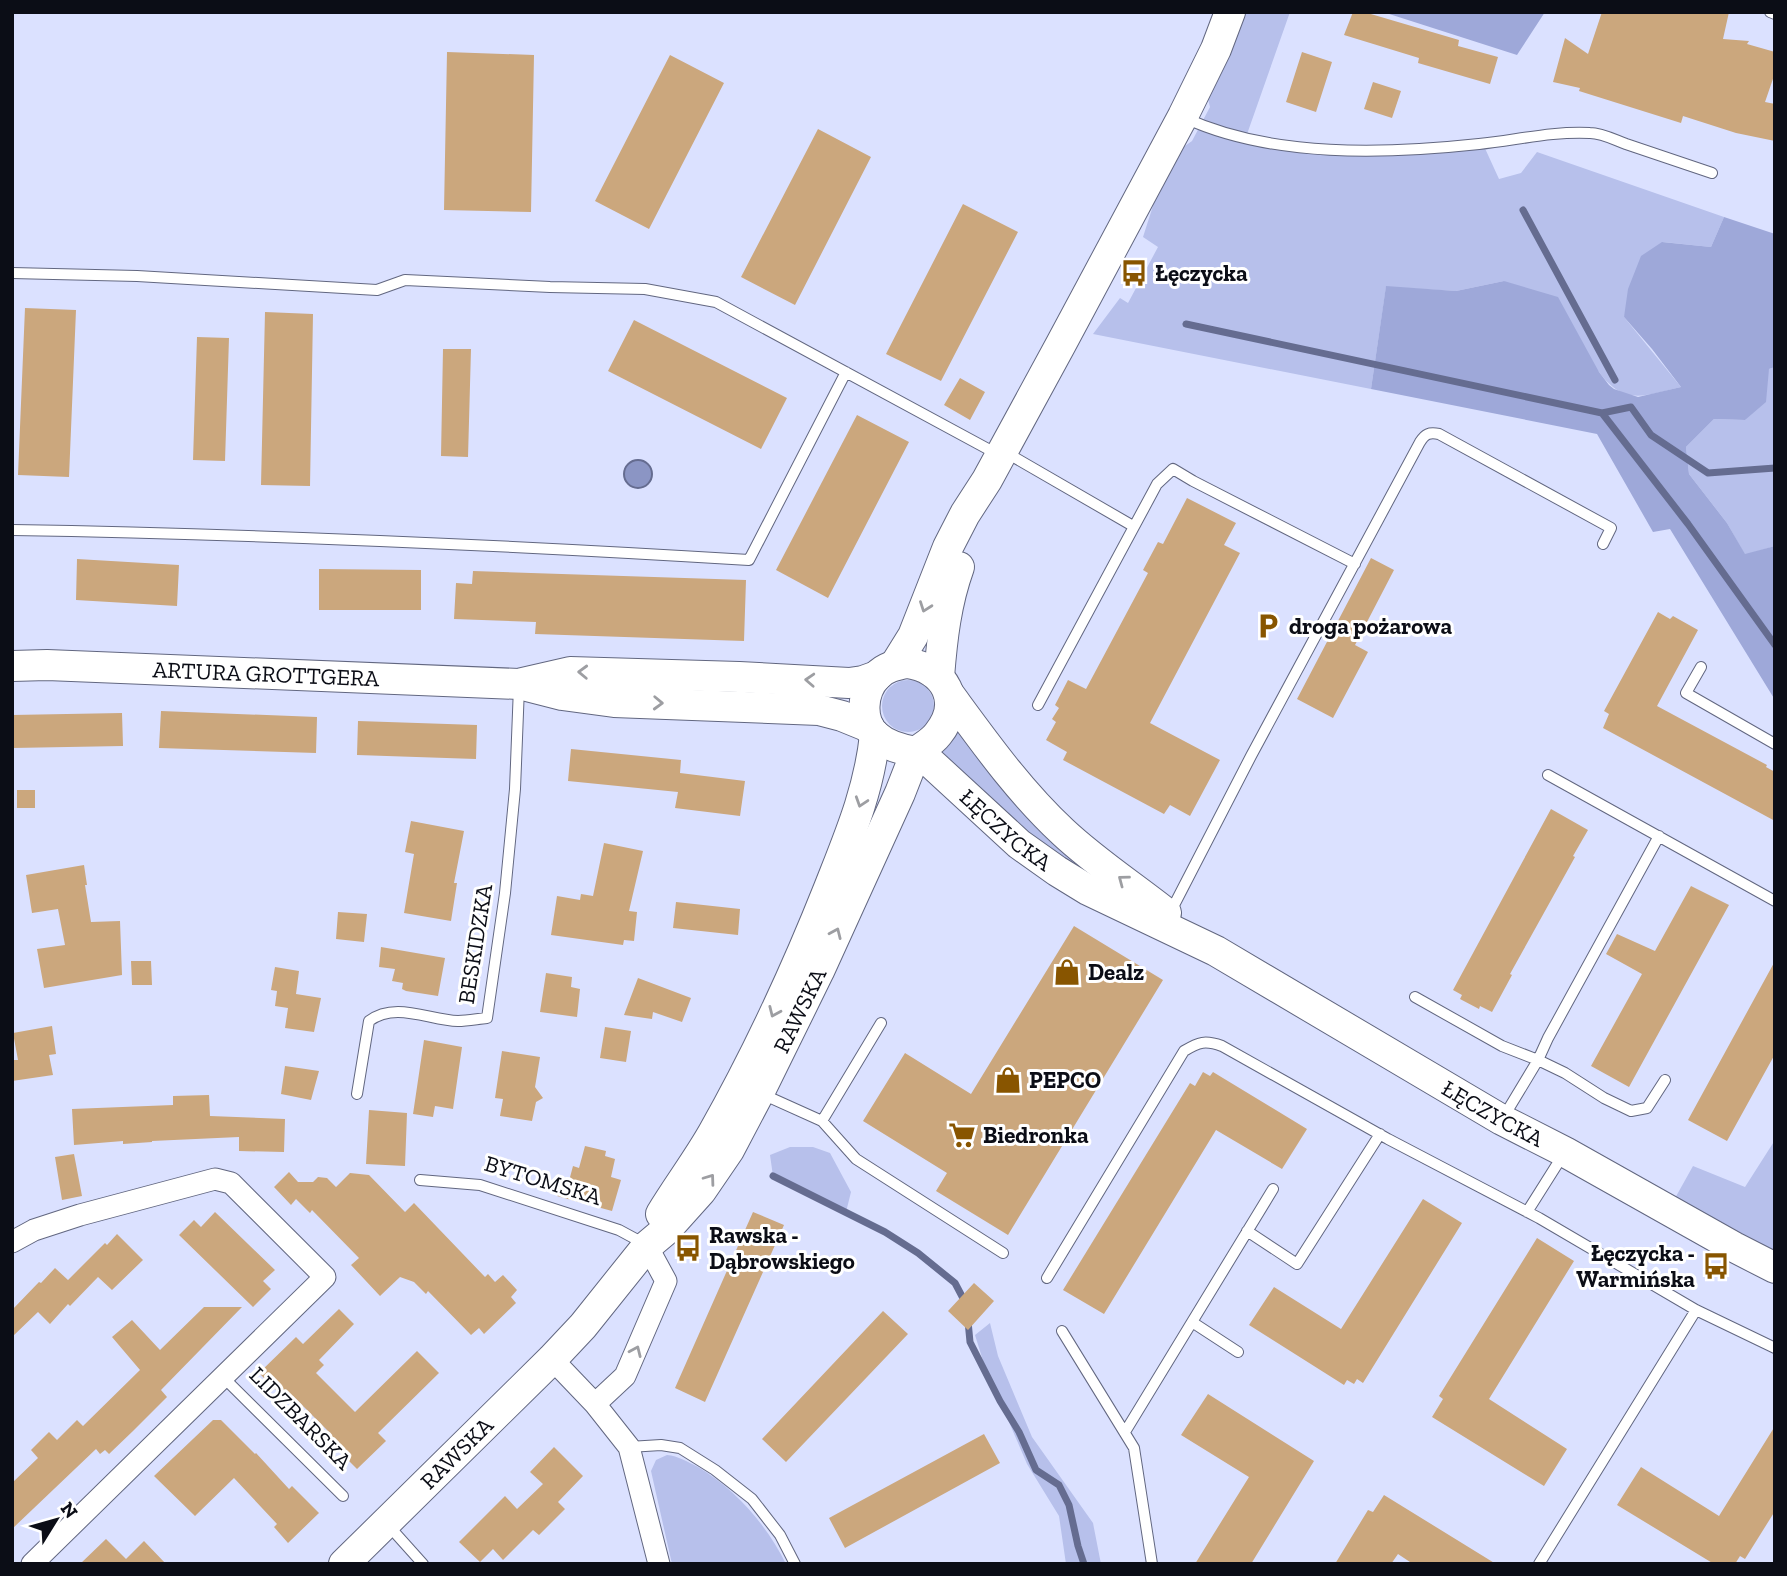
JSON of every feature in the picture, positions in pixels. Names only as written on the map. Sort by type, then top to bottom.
[{"type":"main road","points":[[997,462],[954,582],[943,630],[944,686],[950,710],[939,733],[930,742],[916,752],[899,748],[872,732],[865,714],[869,687],[886,671],[913,636],[948,547],[997,462],[1183,116],[1216,49],[1230,12]]},
{"type":"main road","points":[[886,671],[907,663],[918,665],[930,669],[944,686]]},
{"type":"main road","name":"ARTURA GROTTGERA","points":[[12,666],[47,665],[519,684],[562,695],[614,702],[819,710],[842,716],[872,732]]},
{"type":"main road","name":"ARTURA GROTTGERA","points":[[519,684],[570,672],[849,683],[863,681],[886,671]]},
{"type":"main road","name":"ŁĘCZYCKA","points":[[944,686],[988,748],[1025,793],[1063,832],[1216,951]]},
{"type":"main road","name":"RAWSKA","points":[[647,1246],[656,1222],[726,1110],[804,946],[864,795],[871,768],[872,732]]},
{"type":"main road","name":"ŁĘCZYCKA","points":[[916,752],[1019,844],[1088,890],[1216,951],[1502,1120],[1775,1268]]},
{"type":"main road","name":"RAWSKA","points":[[344,1564],[552,1359],[583,1326],[647,1246],[666,1230],[707,1183],[729,1150],[759,1093],[831,946],[916,752]]},
{"type":"street","name":"LIDZBARSKA","points":[[12,1242],[34,1230],[80,1215],[215,1179],[231,1183],[325,1277],[32,1564]]},
{"type":"street","points":[[595,1404],[625,1376],[666,1281],[647,1246]]},
{"type":"street","points":[[552,1359],[595,1404],[629,1447],[659,1564]]},
{"type":"lane","points":[[1183,116],[1221,133],[1285,146],[1344,150],[1430,149],[1483,144],[1556,132],[1594,133],[1712,173]]},
{"type":"lane","points":[[12,273],[137,276],[377,290],[405,280],[550,288],[645,289],[716,302],[846,372],[997,462],[1133,526]]},
{"type":"lane","points":[[12,530],[140,532],[749,559],[846,372]]},
{"type":"lane","points":[[1169,915],[1251,756],[1425,435],[1430,432],[1438,434],[1611,528],[1603,544]]},
{"type":"lane","points":[[1038,705],[1157,484],[1173,469],[1355,564]]},
{"type":"lane","points":[[1702,667],[1686,694],[1775,744]]},
{"type":"lane","name":"BESKIDZKA","points":[[357,1094],[369,1021],[377,1015],[391,1011],[458,1021],[486,1018],[505,893],[516,789],[519,684]]},
{"type":"lane","points":[[1548,775],[1775,901]]},
{"type":"lane","points":[[1502,1120],[1538,1060],[1659,836]]},
{"type":"lane","points":[[1415,996],[1502,1046],[1538,1060],[1630,1111],[1647,1108],[1665,1080]]},
{"type":"lane","points":[[822,1121],[881,1023]]},
{"type":"lane","points":[[1047,1278],[1184,1051],[1195,1044],[1209,1041],[1527,1212],[1696,1310],[1775,1348]]},
{"type":"lane","points":[[759,1093],[822,1121],[856,1159],[1003,1253]]},
{"type":"lane","points":[[1247,1231],[1297,1264],[1380,1134]]},
{"type":"lane","points":[[1527,1212],[1565,1152]]},
{"type":"lane","name":"BYTOMSKA","points":[[420,1180],[480,1185],[619,1230],[647,1246]]},
{"type":"lane","points":[[1125,1432],[1273,1189]]},
{"type":"lane","points":[[1539,1564],[1696,1310]]},
{"type":"lane","points":[[1192,1322],[1238,1352]]},
{"type":"lane","points":[[1062,1331],[1134,1448],[1152,1564]]},
{"type":"lane","name":"LIDZBARSKA","points":[[223,1377],[342,1496]]},
{"type":"lane","points":[[629,1447],[661,1445],[680,1448],[715,1469],[752,1499],[780,1535],[795,1564]]},
{"type":"lane","points":[[387,1523],[423,1564]]},
{"type":"shaded area","points":[[1240,12],[1290,12],[1246,137],[1344,150],[1483,144],[1499,179],[1521,173],[1537,152],[1724,217],[1711,247],[1663,242],[1624,317],[1681,387],[1636,396],[1618,390],[1504,281],[1456,291],[1386,287],[1371,389],[1093,334],[1120,298],[1128,303],[1158,247],[1143,237],[1160,184],[1182,148],[1192,141],[1210,107],[1208,99]]},
{"type":"shaded area","points":[[1383,12],[1545,12],[1517,55]]},
{"type":"shaded area","points":[[1724,217],[1775,234],[1775,367],[1769,369],[1766,402],[1745,420],[1714,419],[1686,447],[1689,474],[1727,523],[1745,554],[1775,546],[1775,700],[1670,529],[1653,532],[1597,434],[1371,389],[1386,286],[1456,291],[1504,281],[1558,297],[1599,372],[1614,389],[1638,397],[1681,387],[1624,317],[1628,289],[1641,256],[1662,242],[1711,247]]},
{"type":"shaded area","points":[[1775,367],[1775,546],[1745,555],[1727,523],[1689,474],[1686,447],[1714,419],[1745,420],[1769,369]]},
{"type":"shaded area","points":[[638,460],[648,464],[652,474],[648,484],[638,488],[628,484],[624,474],[628,464]]},
{"type":"shaded area","points":[[908,680],[927,687],[934,706],[927,725],[908,732],[889,725],[882,706],[889,687]]},
{"type":"shaded area","points":[[956,722],[1136,901],[1078,875],[932,752]]},
{"type":"shaded area","points":[[1775,1140],[1775,1255],[1674,1200],[1693,1166],[1745,1187]]},
{"type":"shaded area","points":[[790,1147],[813,1147],[830,1153],[851,1192],[846,1212],[773,1176],[770,1155]]},
{"type":"shaded area","points":[[990,1323],[998,1356],[1032,1437],[1093,1523],[1101,1564],[1066,1564],[1059,1516],[1027,1464],[989,1380],[975,1335]]},
{"type":"shaded area","points":[[667,1455],[698,1467],[725,1486],[760,1522],[786,1564],[672,1564],[651,1471],[656,1460]]},
{"type":"building","points":[[1353,12],[1364,12],[1459,40],[1458,46],[1498,57],[1490,84],[1418,63],[1419,58],[1344,35]]},
{"type":"building","points":[[1602,12],[1729,12],[1723,39],[1749,41],[1747,44],[1775,52],[1775,73],[1765,102],[1775,104],[1775,141],[1736,133],[1683,116],[1681,123],[1579,91],[1580,88],[1553,82],[1565,38],[1588,54]]},
{"type":"building","points":[[447,52],[534,55],[531,212],[444,210]]},
{"type":"building","points":[[1302,52],[1332,62],[1316,112],[1286,102]]},
{"type":"building","points":[[670,55],[724,83],[649,229],[595,201]]},
{"type":"building","points":[[1373,82],[1401,91],[1392,118],[1364,109]]},
{"type":"building","points":[[818,129],[871,157],[795,305],[741,277]]},
{"type":"building","points":[[963,204],[1018,232],[941,381],[886,354]]},
{"type":"building","points":[[25,308],[76,310],[69,477],[18,475]]},
{"type":"building","points":[[265,312],[313,314],[310,486],[261,485]]},
{"type":"building","points":[[634,320],[787,398],[761,449],[608,371]]},
{"type":"building","points":[[197,337],[229,338],[225,461],[193,460]]},
{"type":"building","points":[[443,349],[471,349],[468,457],[441,456]]},
{"type":"building","points":[[960,378],[985,392],[970,420],[944,405]]},
{"type":"building","points":[[857,415],[909,442],[828,598],[776,570]]},
{"type":"building","points":[[1187,498],[1236,523],[1224,545],[1240,553],[1150,723],[1220,760],[1190,816],[1170,805],[1164,814],[1063,760],[1067,752],[1046,740],[1056,722],[1052,719],[1059,708],[1055,705],[1068,680],[1086,689],[1148,573],[1143,570],[1158,542],[1163,544]]},
{"type":"building","points":[[1371,558],[1394,570],[1355,645],[1368,652],[1333,718],[1297,699]]},
{"type":"building","points":[[77,559],[179,565],[177,606],[76,600]]},
{"type":"building","points":[[319,569],[421,570],[421,610],[319,610]]},
{"type":"building","points":[[473,571],[746,580],[744,641],[535,634],[536,622],[454,619],[456,583],[472,584]]},
{"type":"building","points":[[1658,612],[1670,619],[1673,616],[1698,630],[1657,706],[1767,765],[1766,767],[1775,772],[1775,821],[1603,728],[1609,714],[1604,711]]},
{"type":"building","points":[[161,711],[317,717],[316,753],[159,748]]},
{"type":"building","points":[[122,713],[123,746],[12,748],[12,715]]},
{"type":"building","points":[[358,721],[477,725],[476,759],[357,755]]},
{"type":"building","points":[[571,749],[681,760],[680,773],[745,781],[740,816],[675,808],[678,792],[568,781]]},
{"type":"building","points":[[17,790],[35,790],[35,808],[17,808]]},
{"type":"building","points":[[1551,809],[1588,830],[1492,1012],[1480,1006],[1479,1009],[1460,999],[1462,995],[1453,990]]},
{"type":"building","points":[[411,821],[464,831],[454,883],[457,883],[451,921],[404,913],[414,854],[405,852]]},
{"type":"building","points":[[604,843],[643,851],[629,911],[637,912],[634,941],[624,940],[623,945],[551,935],[557,896],[580,900],[581,894],[593,896]]},
{"type":"building","points":[[84,865],[91,922],[120,921],[122,975],[44,988],[37,949],[65,945],[58,909],[32,913],[26,875]]},
{"type":"building","points":[[1691,886],[1729,905],[1629,1087],[1591,1066],[1642,974],[1606,954],[1617,934],[1655,951]]},
{"type":"building","points":[[676,902],[740,909],[738,935],[673,928]]},
{"type":"building","points":[[338,912],[367,914],[364,942],[336,939]]},
{"type":"building","points":[[1074,926],[1163,980],[1008,1235],[936,1191],[947,1173],[863,1121],[905,1053],[971,1094]]},
{"type":"building","points":[[381,947],[445,958],[438,996],[406,991],[402,989],[403,983],[392,981],[395,969],[379,967]]},
{"type":"building","points":[[131,961],[151,961],[152,985],[132,985]]},
{"type":"building","points":[[1775,961],[1775,1054],[1727,1141],[1688,1120]]},
{"type":"building","points":[[275,967],[299,971],[296,994],[321,998],[314,1032],[285,1028],[288,1008],[275,1006],[277,991],[271,990]]},
{"type":"building","points":[[546,973],[572,977],[571,987],[580,989],[577,1017],[540,1012]]},
{"type":"building","points":[[638,978],[691,998],[682,1022],[653,1012],[652,1019],[624,1015]]},
{"type":"building","points":[[52,1026],[56,1054],[49,1055],[53,1075],[12,1081],[12,1060],[18,1060],[13,1033]]},
{"type":"building","points":[[605,1027],[631,1031],[626,1062],[600,1058]]},
{"type":"building","points":[[424,1040],[462,1047],[453,1109],[435,1106],[433,1117],[413,1114]]},
{"type":"building","points":[[502,1051],[540,1057],[535,1087],[543,1098],[536,1102],[532,1121],[500,1116],[503,1099],[495,1098]]},
{"type":"building","points":[[285,1066],[319,1071],[311,1100],[281,1094]]},
{"type":"building","points":[[1203,1072],[1210,1076],[1213,1072],[1307,1129],[1282,1169],[1216,1130],[1104,1314],[1063,1290],[1190,1083],[1195,1086]]},
{"type":"building","points":[[209,1095],[210,1116],[285,1119],[284,1152],[239,1151],[239,1137],[74,1145],[72,1109],[173,1105],[173,1096]]},
{"type":"building","points":[[369,1110],[407,1113],[405,1166],[366,1164]]},
{"type":"building","points":[[585,1146],[606,1151],[605,1156],[615,1159],[611,1177],[621,1180],[612,1211],[557,1196],[562,1179],[569,1181],[573,1166],[579,1168]]},
{"type":"building","points":[[74,1154],[82,1196],[62,1200],[55,1157]]},
{"type":"building","points":[[289,1172],[298,1182],[313,1182],[318,1177],[327,1178],[336,1187],[350,1173],[369,1175],[405,1212],[414,1203],[485,1277],[488,1274],[495,1282],[503,1275],[517,1290],[511,1297],[516,1303],[484,1334],[479,1328],[471,1335],[428,1291],[426,1294],[414,1282],[400,1277],[380,1296],[351,1265],[359,1258],[312,1210],[310,1213],[296,1199],[291,1205],[274,1187]]},
{"type":"building","points":[[1423,1199],[1462,1223],[1363,1383],[1357,1379],[1354,1384],[1347,1380],[1344,1385],[1249,1325],[1274,1287],[1341,1329]]},
{"type":"building","points":[[215,1212],[275,1270],[263,1281],[271,1289],[253,1307],[179,1235],[194,1220],[201,1227]]},
{"type":"building","points":[[753,1212],[784,1225],[705,1402],[675,1388]]},
{"type":"building","points":[[117,1234],[143,1260],[112,1290],[98,1277],[50,1324],[38,1312],[12,1337],[12,1310],[39,1282],[55,1268],[68,1280]]},
{"type":"building","points":[[1537,1238],[1574,1261],[1489,1399],[1567,1449],[1544,1486],[1432,1417],[1443,1399],[1439,1396]]},
{"type":"building","points":[[974,1283],[994,1301],[968,1330],[948,1311]]},
{"type":"building","points":[[204,1307],[242,1307],[161,1390],[167,1397],[133,1431],[109,1454],[105,1450],[100,1454],[96,1449],[12,1529],[12,1483],[38,1458],[31,1450],[49,1432],[57,1440],[77,1420],[83,1426],[140,1370],[112,1337],[132,1320],[160,1350]]},
{"type":"building","points":[[339,1309],[354,1324],[319,1360],[324,1365],[316,1373],[355,1412],[417,1351],[439,1373],[378,1433],[386,1441],[357,1469],[327,1439],[332,1435],[293,1396],[288,1402],[259,1373],[296,1337],[303,1344]]},
{"type":"building","points":[[883,1311],[908,1334],[786,1462],[762,1439]]},
{"type":"building","points":[[1208,1394],[1314,1461],[1251,1564],[1195,1564],[1249,1477],[1181,1435]]},
{"type":"building","points":[[213,1420],[221,1420],[289,1489],[292,1486],[319,1513],[288,1543],[274,1527],[277,1524],[234,1478],[195,1516],[154,1476]]},
{"type":"building","points":[[1775,1426],[1775,1511],[1745,1559],[1740,1556],[1735,1564],[1714,1564],[1617,1505],[1641,1467],[1719,1516]]},
{"type":"building","points":[[984,1434],[1000,1463],[845,1548],[829,1518]]},
{"type":"building","points":[[554,1447],[583,1476],[558,1502],[565,1509],[539,1535],[533,1530],[503,1560],[493,1549],[480,1562],[459,1542],[505,1496],[517,1509],[543,1484],[530,1472]]},
{"type":"building","points":[[1384,1495],[1496,1564],[1413,1564],[1398,1554],[1391,1564],[1335,1564],[1368,1510],[1373,1512]]},
{"type":"building","points":[[106,1539],[126,1559],[144,1541],[166,1564],[80,1564]]},
{"type":"waterway","points":[[1523,210],[1615,380]]},
{"type":"waterway","points":[[1186,324],[1602,413],[1688,524],[1775,645]]},
{"type":"waterway","points":[[1602,413],[1631,407],[1651,435],[1708,473],[1775,468]]},
{"type":"waterway","points":[[773,1176],[885,1232],[918,1253],[955,1283],[965,1302]]},
{"type":"waterway","points":[[968,1321],[970,1342],[1019,1432],[1036,1470],[1059,1485],[1069,1505],[1084,1564]]},
{"type":"place","name":"Łęczycka","points":[[1134,273]]},
{"type":"place","name":"droga pożarowa","points":[[1268,626]]},
{"type":"place","name":"Dealz","points":[[1067,972]]},
{"type":"place","name":"PEPCO","points":[[1008,1080]]},
{"type":"place","name":"Biedronka","points":[[962,1135]]},
{"type":"place","name":"Rawska - Dąbrowskiego","points":[[688,1248]]},
{"type":"place","name":"Łęczycka - Warmińska","points":[[1716,1266]]}]
